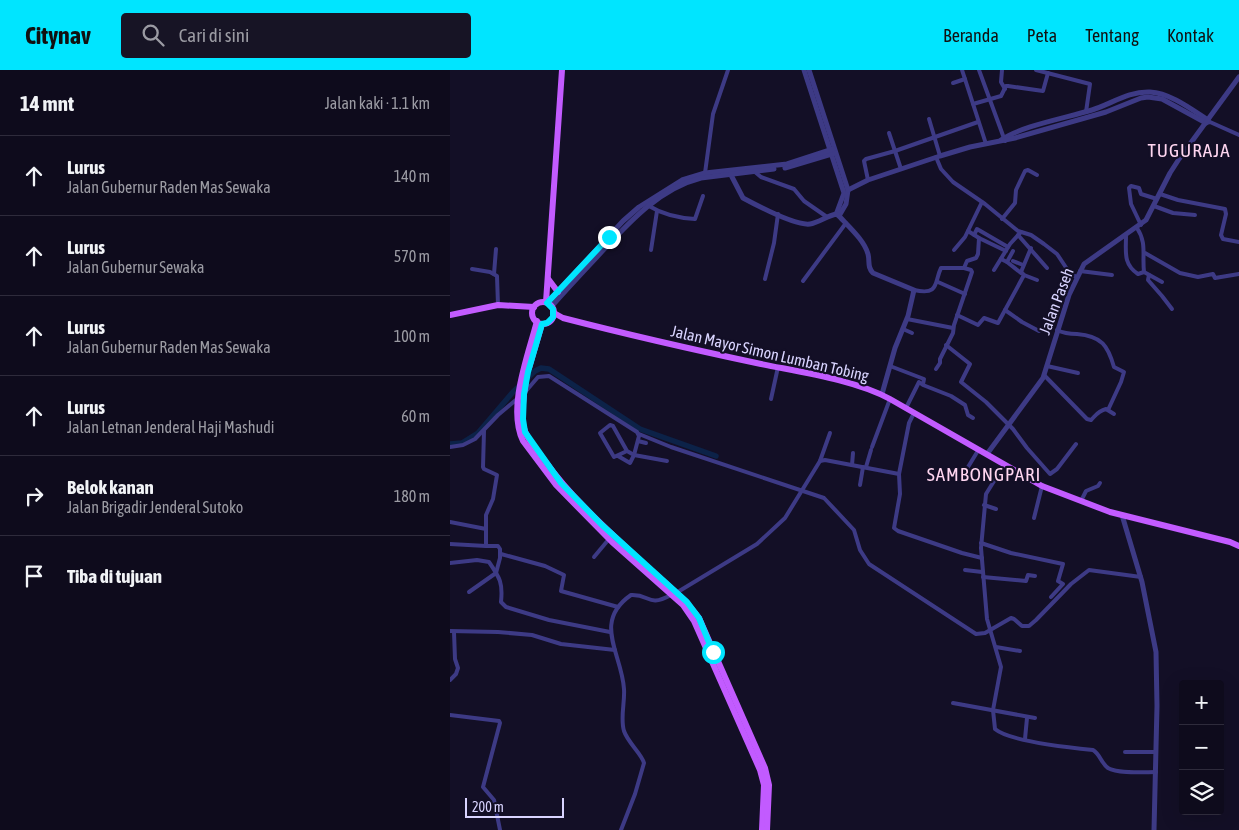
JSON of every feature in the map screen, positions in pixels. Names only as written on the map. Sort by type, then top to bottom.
[{"type":"main road","points":[[562,70],[547,291],[545,306],[537,320],[521,395],[517,426],[523,441],[556,485],[609,539],[624,549]]},
{"type":"main road","points":[[548,278],[558,292]]},
{"type":"main road","points":[[450,315],[498,305],[517,307],[545,306]]},
{"type":"main road","points":[[545,306],[551,320]]},
{"type":"main road","name":"Jalan Mayor Simon Lumban Tobing","points":[[545,306],[564,318],[639,337],[865,388],[882,394],[1042,486],[1122,515],[1230,542],[1239,546]]},
{"type":"main road","points":[[517,307],[537,320]]},
{"type":"main road","name":"Jalan Mayor Simon Lumban Tobing","points":[[537,320],[564,318]]},
{"type":"main road","points":[[521,395],[523,426],[529,438],[561,483],[624,549],[673,594],[687,602],[699,618],[711,653],[760,770],[764,785],[767,830]]},
{"type":"main road","points":[[762,830],[765,822]]},
{"type":"street","points":[[705,173],[713,114],[728,70]]},
{"type":"street","points":[[731,175],[743,198],[798,222],[810,224],[838,215],[846,204],[848,190],[832,152],[804,70]]},
{"type":"street","points":[[809,70],[844,193],[838,215]]},
{"type":"street","points":[[962,70],[986,144]]},
{"type":"street","points":[[979,70],[1004,139]]},
{"type":"street","points":[[1002,70],[1001,82],[1005,89]]},
{"type":"street","points":[[1036,70],[1090,84],[1086,112]]},
{"type":"street","points":[[1064,77],[1066,70]]},
{"type":"street","points":[[973,104],[1001,96],[1008,86],[1043,91],[1048,73]]},
{"type":"street","name":"Jalan Paseh","points":[[987,454],[1044,375],[1076,277],[1084,264],[1139,227],[1150,215],[1158,196],[1179,159],[1239,77]]},
{"type":"street","points":[[953,83],[965,79]]},
{"type":"street","points":[[1004,139],[1148,97],[1168,102],[1239,135]]},
{"type":"street","points":[[848,190],[900,168],[938,156],[998,142],[1024,129],[1086,112],[1095,112]]},
{"type":"street","points":[[929,119],[944,174],[1019,233],[1047,268]]},
{"type":"street","points":[[868,180],[865,160],[978,122]]},
{"type":"street","points":[[889,133],[900,168]]},
{"type":"street","points":[[545,306],[639,207],[689,181],[787,164],[832,152]]},
{"type":"street","points":[[1002,219],[1015,203],[1016,190],[1025,171],[1028,170],[1037,174]]},
{"type":"street","points":[[545,306],[625,223],[689,177],[705,173],[752,171],[761,177],[794,189],[804,201],[827,217]]},
{"type":"street","points":[[1144,272],[1145,245],[1130,204],[1129,188],[1139,188],[1141,194],[1225,209],[1226,214],[1221,235],[1224,239],[1239,242]]},
{"type":"street","points":[[649,206],[657,211],[695,219],[704,196]]},
{"type":"street","points":[[954,250],[965,237],[982,202]]},
{"type":"street","points":[[1154,206],[1173,213],[1195,215]]},
{"type":"street","points":[[651,250],[657,211]]},
{"type":"street","points":[[765,280],[774,243],[778,214]]},
{"type":"street","points":[[838,215],[860,240],[866,251],[869,269],[873,273],[914,290],[924,291],[934,288],[938,282],[941,268],[964,268],[971,270],[972,272],[953,332],[936,369]]},
{"type":"street","points":[[803,282],[846,223]]},
{"type":"street","points":[[974,235],[977,229],[1007,248]]},
{"type":"street","points":[[968,231],[979,238],[1015,250],[1009,258],[1010,263],[1023,274],[1037,280]]},
{"type":"street","points":[[994,270],[1007,248],[1019,233]]},
{"type":"street","points":[[1019,233],[1031,235],[1057,254],[1069,272],[1076,277]]},
{"type":"street","points":[[1126,236],[1129,267],[1138,274],[1144,272],[1162,282]]},
{"type":"street","points":[[964,268],[966,261],[975,259],[978,254],[979,238]]},
{"type":"street","points":[[494,274],[496,248]]},
{"type":"street","points":[[958,315],[978,325],[984,318],[996,323],[1005,310],[1023,274],[1023,265],[1031,248]]},
{"type":"street","points":[[1145,253],[1172,269],[1196,277],[1213,274],[1214,278],[1239,274]]},
{"type":"street","points":[[1001,259],[1023,265]]},
{"type":"street","points":[[472,269],[497,276],[498,305]]},
{"type":"street","points":[[1080,271],[1112,275]]},
{"type":"street","points":[[1150,275],[1148,280],[1172,309]]},
{"type":"street","points":[[938,282],[965,294]]},
{"type":"street","points":[[882,394],[895,348],[907,319],[914,290]]},
{"type":"street","points":[[1005,310],[1022,322],[1039,330]]},
{"type":"street","points":[[907,319],[953,328]]},
{"type":"street","points":[[903,329],[912,334]]},
{"type":"street","points":[[1058,330],[1101,341],[1109,350],[1114,367],[1124,372],[1108,410]]},
{"type":"street","points":[[946,345],[971,365],[961,382],[986,402],[1008,424],[1051,474],[1076,444]]},
{"type":"street","points":[[890,366],[924,380],[923,384]]},
{"type":"street","points":[[1047,366],[1078,374]]},
{"type":"street","points":[[771,399],[778,367]]},
{"type":"street","points":[[1044,375],[1087,419],[1091,420],[1100,410],[1108,410],[1114,414]]},
{"type":"street","points":[[450,447],[470,443],[538,377],[549,376],[639,434],[664,445],[824,498],[854,530],[860,550],[869,564],[976,634],[982,634],[1011,618],[1014,618],[1022,626],[1028,626],[1036,620],[1063,584],[1058,581],[1063,564],[1011,553],[982,542]]},
{"type":"street","points":[[906,408],[918,382],[951,396],[966,405],[968,414],[973,418]]},
{"type":"street","points":[[860,485],[890,399]]},
{"type":"street","points":[[914,413],[909,423],[899,474],[900,494],[894,528],[898,532],[982,558]]},
{"type":"street","points":[[639,434],[634,455],[630,463],[618,456],[614,457],[600,433],[613,426],[627,451],[634,455],[667,461]]},
{"type":"street","points":[[484,430],[483,467],[488,472],[497,474],[493,499],[486,514],[486,546]]},
{"type":"street","points":[[621,830],[635,794],[644,763],[628,741],[623,727],[625,691],[623,675],[610,632],[611,620],[618,607],[631,595],[637,595],[653,602],[658,601],[757,544],[785,518],[820,461],[830,434]]},
{"type":"street","points":[[638,441],[646,443]]},
{"type":"street","points":[[965,472],[979,449]]},
{"type":"street","points":[[618,456],[627,451]]},
{"type":"street","points":[[852,465],[853,453]]},
{"type":"street","points":[[820,461],[825,460],[899,474]]},
{"type":"street","points":[[1004,465],[986,494],[982,542],[982,572],[987,619],[1001,667],[993,710],[995,729],[1002,734],[1096,751],[1107,768],[1114,771],[1156,772]]},
{"type":"street","points":[[1081,501],[1086,491],[1098,486],[1100,483]]},
{"type":"street","points":[[1034,518],[1042,486]]},
{"type":"street","points":[[984,505],[996,508]]},
{"type":"street","points":[[1122,515],[1141,578],[1156,652],[1154,830]]},
{"type":"street","points":[[450,522],[486,530]]},
{"type":"street","points":[[594,557],[609,539]]},
{"type":"street","points":[[450,544],[499,547],[501,554],[496,573],[469,592]]},
{"type":"street","points":[[501,554],[549,568],[565,576],[561,591],[618,607]]},
{"type":"street","points":[[450,563],[484,560],[490,563],[502,587],[501,602],[506,607],[548,620],[610,632]]},
{"type":"street","points":[[965,570],[982,572]]},
{"type":"street","points":[[1055,595],[1089,570],[1141,578]]},
{"type":"street","points":[[983,577],[1026,581],[1028,575],[1035,576]]},
{"type":"street","points":[[605,603],[608,598]]},
{"type":"street","points":[[450,680],[456,674],[458,668],[454,659],[452,632],[498,632],[532,635],[561,644],[615,650]]},
{"type":"street","points":[[996,647],[1020,651]]},
{"type":"street","points":[[954,703],[982,710],[993,710],[1035,718]]},
{"type":"street","points":[[450,715],[499,721],[500,723],[484,787],[494,800],[500,830]]},
{"type":"street","points":[[1025,739],[1027,718]]},
{"type":"street","points":[[1125,752],[1156,752]]},
{"type":"waterway","points":[[450,444],[462,443],[478,433],[513,392],[535,371],[541,368],[549,369],[640,429],[716,456]]},
{"type":"district","name":"TUGURAJA","points":[[1189,150]]},
{"type":"district","name":"SAMBONGPARI","points":[[984,474]]},
{"type":"route","points":[[609,237],[547,303],[552,306],[554,313],[551,320],[542,324],[528,372],[524,394],[523,426],[529,438],[561,483],[602,525],[687,602],[699,618],[713,652]]}]
